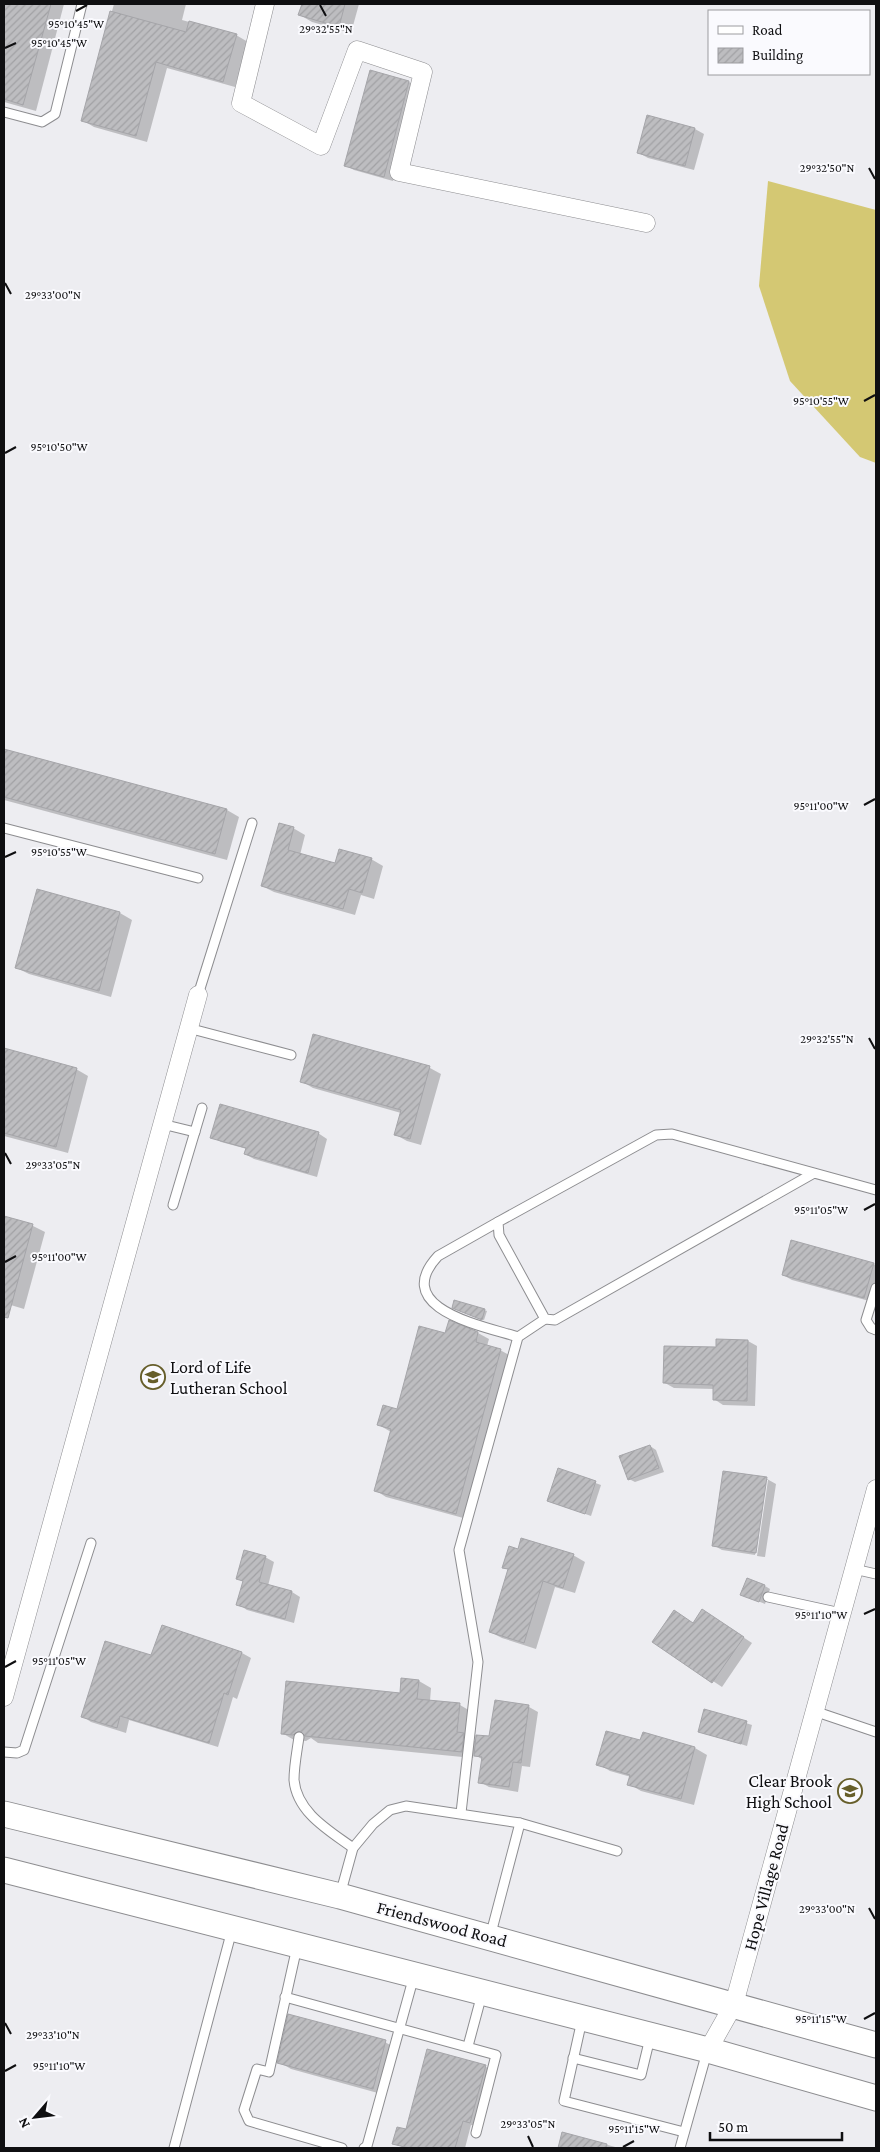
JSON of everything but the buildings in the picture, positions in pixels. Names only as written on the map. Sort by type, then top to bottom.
[{"type":"main road","name":"Friendswood Road","points":[[4,1814],[340,1896],[876,2045]]},
{"type":"main road","points":[[4,1870],[651,2035],[876,2098]]},
{"type":"street","points":[[265,4],[241,103],[320,146],[357,50],[423,72],[400,172],[646,223]]},
{"type":"street","points":[[4,1697],[198,995]]},
{"type":"street","name":"Hope Village Road","points":[[708,2050],[734,2004],[876,1489]]},
{"type":"lane","points":[[4,112],[42,122],[55,114],[82,4]]},
{"type":"lane","points":[[198,995],[252,823]]},
{"type":"lane","points":[[4,828],[198,878]]},
{"type":"lane","points":[[188,1028],[291,1055]]},
{"type":"lane","points":[[173,1205],[202,1108]]},
{"type":"lane","points":[[162,1124],[194,1132]]},
{"type":"lane","points":[[518,1337],[448,1315],[437,1308],[428,1298],[425,1287],[431,1263],[438,1256],[656,1135],[672,1134],[876,1190]]},
{"type":"lane","points":[[461,1813],[478,1662],[459,1550],[518,1337],[545,1319],[556,1320],[814,1173]]},
{"type":"lane","points":[[498,1222],[499,1235],[545,1319]]},
{"type":"lane","points":[[876,1288],[866,1320],[871,1328],[876,1330]]},
{"type":"lane","points":[[4,1752],[24,1750],[91,1543]]},
{"type":"lane","points":[[854,1569],[876,1574]]},
{"type":"lane","points":[[768,1597],[841,1613]]},
{"type":"lane","points":[[814,1711],[876,1732]]},
{"type":"lane","points":[[298,1737],[294,1781],[300,1798],[313,1819],[353,1848]]},
{"type":"lane","points":[[340,1896],[353,1848],[373,1824],[390,1810],[406,1806],[520,1822],[617,1851]]},
{"type":"lane","points":[[490,1937],[520,1822]]},
{"type":"lane","points":[[174,2148],[233,1927]]},
{"type":"lane","points":[[297,1944],[269,2072],[257,2069],[244,2110],[249,2121],[342,2148]]},
{"type":"lane","points":[[364,2148],[367,2146],[415,1974]]},
{"type":"lane","points":[[468,2046],[483,1992]]},
{"type":"lane","points":[[285,1998],[496,2055],[476,2133]]},
{"type":"lane","points":[[582,2017],[564,2101],[684,2132]]},
{"type":"lane","points":[[573,2058],[641,2075],[651,2035]]},
{"type":"lane","points":[[680,2148],[708,2050]]},
{"type":"shaded area","points":[[768,181],[876,210],[876,463],[860,457],[790,381],[759,286]]},
{"type":"place","name":"Lord of Life Lutheran School","points":[[153,1377]]},
{"type":"place","name":"Clear Brook High School","points":[[850,1791]]}]
